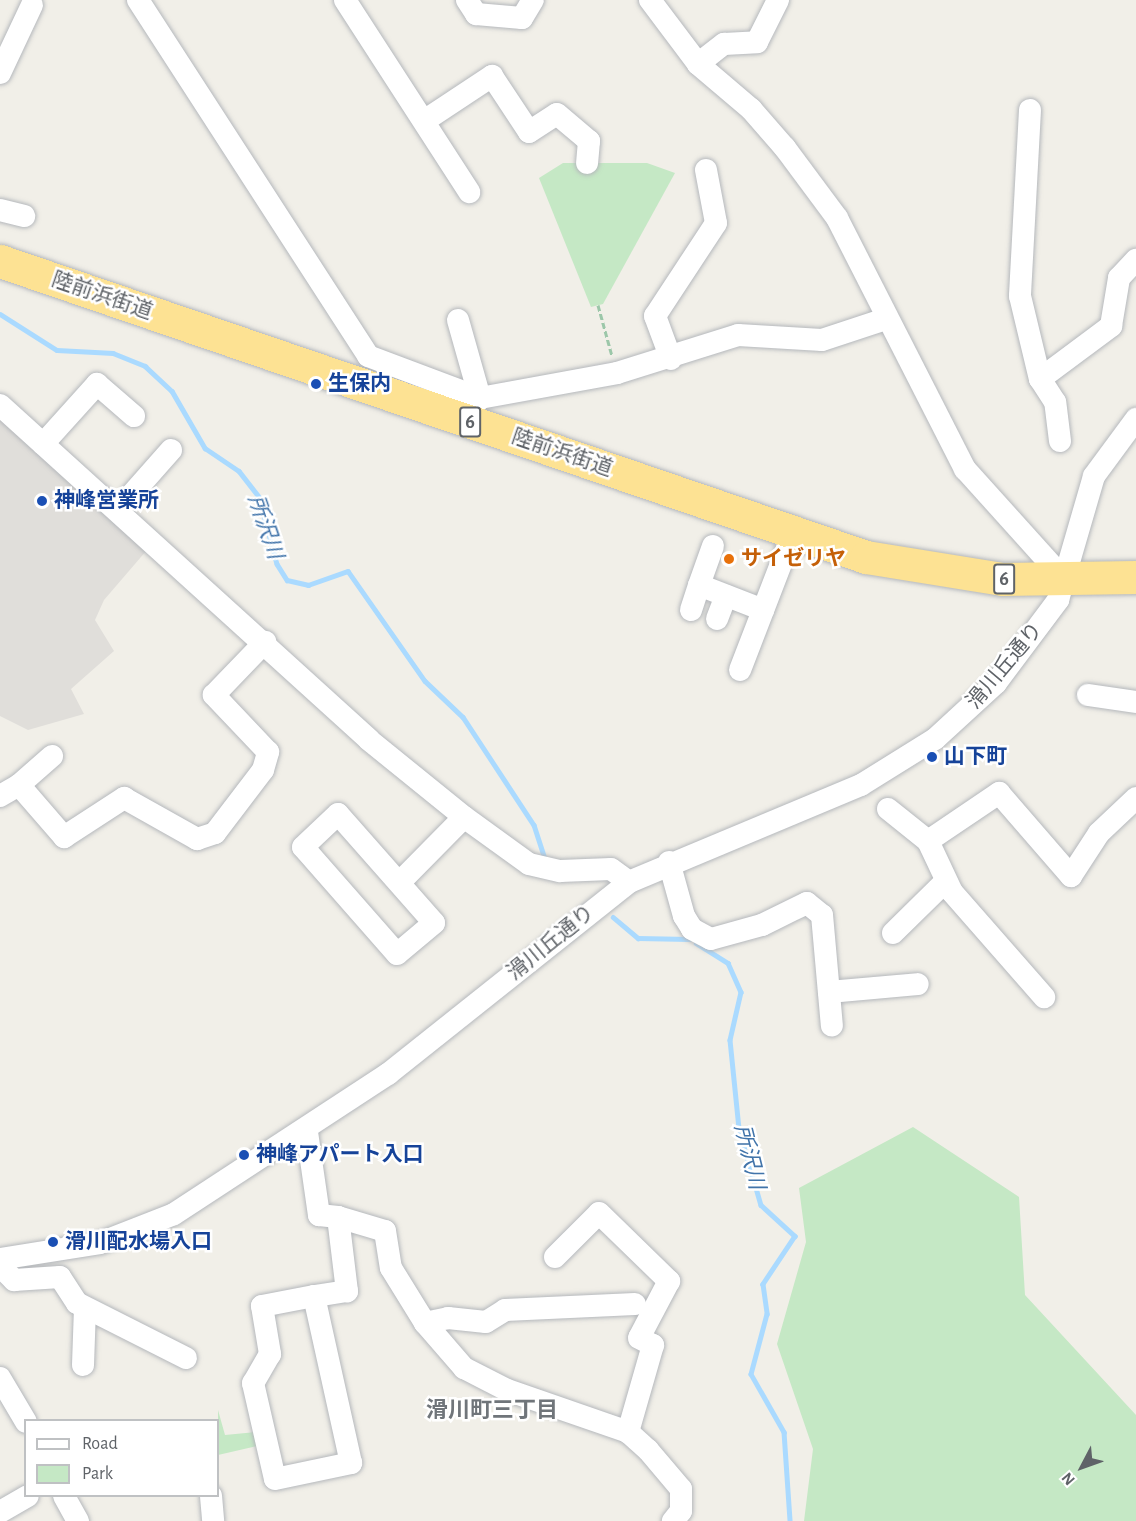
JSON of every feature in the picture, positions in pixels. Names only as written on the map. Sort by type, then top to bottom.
[{"type":"highway","name":"陸前浜街道","points":[[0,261],[473,409],[793,533],[909,568],[1066,580],[1136,577]]},
{"type":"street","points":[[138,0],[368,356],[473,409],[671,358],[738,335],[822,340],[886,319]]},
{"type":"street","points":[[345,0],[469,192]]},
{"type":"street","points":[[468,0],[476,14],[522,18],[533,0]]},
{"type":"street","points":[[650,0],[698,64],[752,109],[837,218],[886,319],[965,469],[1066,580]]},
{"type":"street","points":[[698,64],[724,44],[757,42],[778,0]]},
{"type":"street","points":[[0,33],[35,3]]},
{"type":"street","points":[[0,73],[35,3]]},
{"type":"street","points":[[424,121],[492,76],[529,132],[557,114],[589,141],[587,163]]},
{"type":"street","points":[[1030,110],[1020,296],[1040,380],[1055,402],[1060,441]]},
{"type":"street","points":[[671,358],[655,316],[716,223],[706,170]]},
{"type":"street","points":[[0,210],[24,216]]},
{"type":"street","points":[[1040,380],[1111,326],[1119,278],[1136,260]]},
{"type":"street","points":[[458,320],[473,409]]},
{"type":"street","points":[[43,444],[98,384],[134,416]]},
{"type":"street","points":[[0,405],[265,642],[369,740],[464,817],[529,864],[560,871],[611,869],[629,882]]},
{"type":"street","name":"滑川丘通り","points":[[0,1259],[137,1232],[307,1132],[432,1040],[629,882],[669,862],[861,785],[909,758],[996,683],[1066,580],[1094,476],[1136,419]]},
{"type":"street","points":[[118,510],[171,450]]},
{"type":"street","points":[[740,670],[793,533]]},
{"type":"street","points":[[691,610],[713,546]]},
{"type":"street","points":[[699,585],[763,610]]},
{"type":"street","points":[[717,619],[726,596]]},
{"type":"street","points":[[52,756],[10,790],[64,837],[124,798],[197,839],[215,833],[263,770],[268,752],[214,695],[265,642]]},
{"type":"street","points":[[1088,695],[1136,702]]},
{"type":"street","points":[[928,841],[999,793],[1071,876],[1099,833],[1136,798]]},
{"type":"street","points":[[888,809],[928,841],[946,880],[1001,953],[1044,998]]},
{"type":"street","points":[[338,814],[400,882],[434,923],[397,954],[303,847],[338,814]]},
{"type":"street","points":[[400,882],[464,817]]},
{"type":"street","points":[[669,862],[684,916],[692,929],[711,939],[762,925],[807,903],[822,915],[832,1026]]},
{"type":"street","points":[[893,933],[946,880]]},
{"type":"street","points":[[829,992],[918,984]]},
{"type":"street","points":[[307,1132],[319,1215],[338,1217],[385,1231],[391,1268],[425,1323],[464,1368],[507,1390],[628,1432],[681,1489],[681,1511],[673,1521]]},
{"type":"street","points":[[555,1257],[599,1213],[669,1281],[639,1338],[652,1345],[628,1432]]},
{"type":"street","points":[[314,1296],[351,1463],[275,1479],[253,1383],[270,1354],[262,1306],[314,1296],[347,1291],[338,1217]]},
{"type":"street","points":[[0,1266],[14,1280],[60,1277],[85,1308],[186,1358]]},
{"type":"street","points":[[425,1323],[448,1318],[486,1322],[504,1310],[635,1304]]},
{"type":"street","points":[[83,1365],[85,1308]]},
{"type":"street","points":[[0,1377],[24,1419]]},
{"type":"street","points":[[0,1512],[26,1497]]},
{"type":"street","points":[[211,1497],[213,1521]]},
{"type":"path","points":[[598,305],[617,373]]},
{"type":"shaded area","points":[[0,419],[147,550],[104,600],[95,620],[114,651],[71,689],[84,714],[28,730],[0,716]]},
{"type":"green space","points":[[563,163],[647,163],[675,173],[603,304],[591,307],[539,178]]},
{"type":"green space","points":[[913,1127],[1019,1197],[1025,1295],[1136,1415],[1136,1521],[804,1521],[813,1449],[777,1344],[806,1242],[799,1188]]},
{"type":"green space","points":[[218,1410],[225,1435],[256,1432],[261,1445],[219,1455]]},
{"type":"waterway","name":"所沢川","points":[[0,314],[57,350],[113,353],[145,366],[172,391],[205,448],[239,471],[259,497],[277,564],[287,580],[308,585],[348,571],[425,681],[463,717],[534,825],[545,859]]},
{"type":"waterway","name":"所沢川","points":[[613,917],[638,938],[689,939]]},
{"type":"waterway","name":"所沢川","points":[[696,943],[728,963],[741,992],[730,1040],[739,1129],[761,1205],[795,1236],[763,1284],[767,1314],[751,1374],[784,1432],[790,1521]]},
{"type":"place","name":"生保内","points":[[316,384]]},
{"type":"place","name":"神峰営業所","points":[[42,501]]},
{"type":"place","name":"サイゼリヤ","points":[[729,559]]},
{"type":"place","name":"山下町","points":[[932,757]]},
{"type":"place","name":"神峰アパート入口","points":[[244,1155]]},
{"type":"place","name":"滑川配水場入口","points":[[53,1242]]},
{"type":"district","name":"滑川町三丁目","points":[[492,1411]]}]
